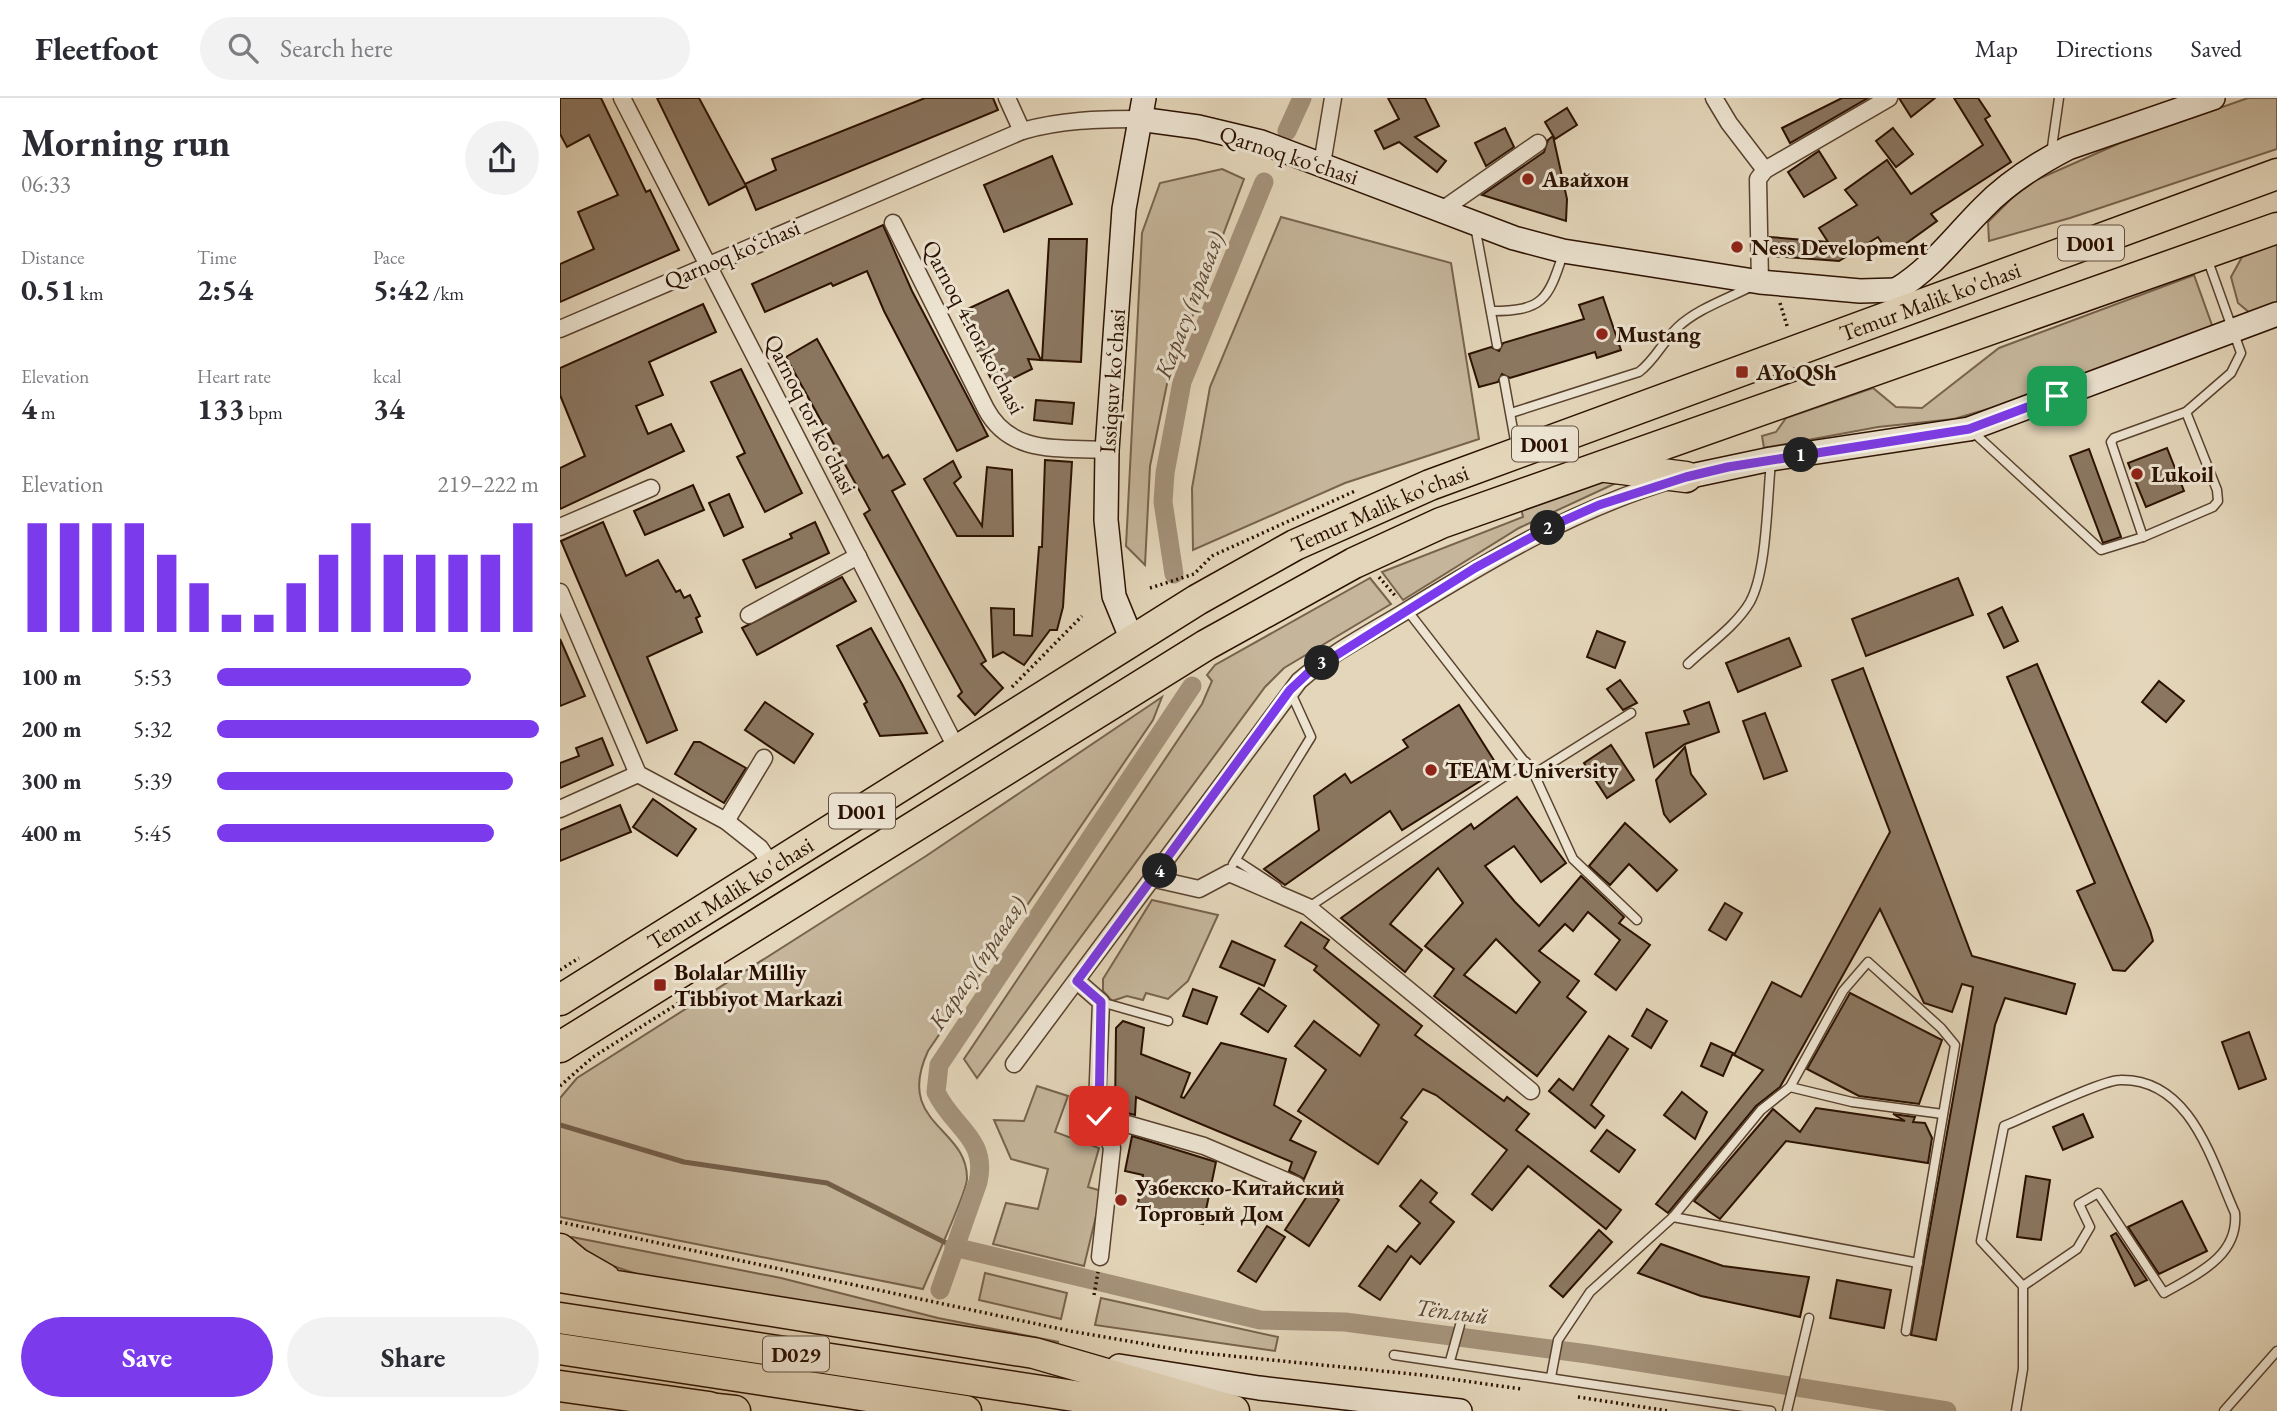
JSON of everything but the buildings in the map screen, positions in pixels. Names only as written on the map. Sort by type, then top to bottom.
[{"type":"highway","name":"Temur Malik ko'chasi","points":[[560,1000],[1197,600],[1284,551],[1339,524],[1430,485],[1517,454],[1900,301],[2277,174]]},
{"type":"highway","name":"Temur Malik ko'chasi","points":[[567,1044],[1206,645],[1305,589],[1397,542],[1599,466],[2277,228]]},
{"type":"highway","points":[[1900,301],[1917,354]]},
{"type":"highway","points":[[1599,466],[1686,477]]},
{"type":"highway","points":[[560,1060],[567,1044]]},
{"type":"highway","points":[[560,1248],[589,1271],[631,1289]]},
{"type":"highway","points":[[560,1277],[1034,1353],[1234,1411]]},
{"type":"highway","name":"D029","points":[[560,1318],[1174,1411]]},
{"type":"highway","name":"D029","points":[[560,1349],[966,1411]]},
{"type":"highway","points":[[560,1386],[722,1409]]},
{"type":"highway","points":[[629,1411],[659,1405],[722,1409]]},
{"type":"street","name":"Qarnoq tor koʻchasi","points":[[622,98],[958,751]]},
{"type":"street","points":[[1007,98],[1022,131]]},
{"type":"street","points":[[1322,164],[1333,98]]},
{"type":"street","points":[[1714,98],[1728,123],[1765,170]]},
{"type":"street","points":[[1760,282],[1758,179],[1765,170],[1889,98]]},
{"type":"street","points":[[1900,301],[1916,278],[1998,194],[2050,157],[2175,106],[2213,98]]},
{"type":"street","name":"Qarnoq koʻchasi","points":[[560,329],[1022,131],[1142,109],[1198,127],[1261,142],[1475,223],[1563,251],[1760,282],[1860,291],[1900,301]]},
{"type":"street","name":"Issiqsuv koʻchasi","points":[[1132,640],[1114,596],[1106,520],[1107,450],[1124,209],[1142,109]]},
{"type":"street","points":[[1442,210],[1538,143]]},
{"type":"street","name":"Qarnoq 4-tor koʻchasi","points":[[893,223],[986,410],[1000,429],[1022,444],[1107,450]]},
{"type":"street","points":[[1014,1064],[1155,878],[1290,690],[1332,656],[1407,610],[1552,526],[1599,505],[1686,477],[1771,459],[1969,429],[2277,314]]},
{"type":"street","points":[[560,527],[651,488]]},
{"type":"street","points":[[748,615],[858,556]]},
{"type":"street","points":[[560,592],[638,774],[726,821],[760,848],[773,867]]},
{"type":"street","points":[[726,821],[764,758]]},
{"type":"street","points":[[560,809],[638,774]]},
{"type":"street","points":[[1155,878],[1199,889],[1232,866],[1308,907],[1531,1091]]},
{"type":"street","points":[[1077,981],[1101,1002],[1099,1116],[1112,1148],[1099,1263]]},
{"type":"street","points":[[1099,1116],[1203,1146],[1296,1185]]},
{"type":"street","points":[[1034,1353],[1258,1388],[1460,1411]]},
{"type":"lane","points":[[2050,157],[2059,98]]},
{"type":"lane","points":[[1475,223],[1497,345]]},
{"type":"lane","points":[[1491,311],[1528,308],[1543,301],[1552,289],[1563,251]]},
{"type":"lane","points":[[2143,537],[2112,442],[2114,438],[2186,412],[2231,373],[2241,353],[2205,254]]},
{"type":"lane","points":[[1511,413],[1639,372],[1654,361],[1676,328],[1688,319],[1760,282]]},
{"type":"lane","points":[[1504,380],[1517,454]]},
{"type":"lane","points":[[1969,429],[2101,550],[2143,537],[2213,507],[2218,501],[2217,490],[2186,412]]},
{"type":"lane","points":[[1688,664],[1739,617],[1750,602],[1760,576],[1771,459]]},
{"type":"lane","points":[[1407,610],[1526,762],[1573,859],[1637,920]]},
{"type":"lane","points":[[1232,866],[1311,737],[1290,690]]},
{"type":"lane","points":[[1534,774],[1631,713]]},
{"type":"lane","points":[[1308,907],[1526,762]]},
{"type":"lane","points":[[1551,1377],[1558,1340],[1590,1292],[1673,1217],[1761,1110],[1790,1087],[1843,991],[1868,962],[1941,1028],[1955,1045],[1906,1331]]},
{"type":"lane","points":[[1101,1002],[1168,1021]]},
{"type":"lane","points":[[2016,1411],[2023,1369],[2023,1286],[1981,1241],[2004,1126],[2118,1080],[2151,1087],[2176,1101],[2196,1124],[2235,1213],[2235,1229],[2224,1252],[2206,1269],[2164,1293],[2098,1193],[2079,1204],[2090,1227],[2077,1249],[2023,1286]]},
{"type":"lane","points":[[1790,1087],[1852,1102],[1942,1114]]},
{"type":"lane","points":[[1673,1217],[1917,1263]]},
{"type":"lane","points":[[1787,1407],[1809,1318]]},
{"type":"lane","points":[[1450,1361],[1460,1325]]},
{"type":"lane","points":[[2224,1411],[2277,1352]]},
{"type":"lane","points":[[1394,1355],[1450,1361],[1771,1411]]},
{"type":"path","points":[[560,1222],[1070,1332],[1192,1352],[1422,1375],[1529,1390]]},
{"type":"path","points":[[1094,1295],[1099,1263]]},
{"type":"path","points":[[1567,1395],[1669,1411]]},
{"type":"shaded area","points":[[2248,98],[2277,98],[2277,149],[2070,218],[1989,241],[1988,222],[2025,185],[2120,143]]},
{"type":"shaded area","points":[[1222,169],[1244,179],[1167,384],[1150,466],[1145,565],[1126,546],[1142,233],[1160,183]]},
{"type":"shaded area","points":[[1281,217],[1451,263],[1479,439],[1345,483],[1193,550],[1192,488],[1210,387]]},
{"type":"shaded area","points":[[2277,244],[2277,303],[2250,313],[2238,303],[2231,277],[2242,257]]},
{"type":"shaded area","points":[[2194,275],[2213,328],[2008,403],[1954,419],[1878,427],[1764,448],[1762,436],[1776,432],[1786,418],[1873,388],[1896,407],[1922,408],[1999,348]]},
{"type":"shaded area","points":[[1627,478],[1519,528],[1403,600],[1382,572],[1523,517],[1521,508],[1599,480]]},
{"type":"shaded area","points":[[1370,578],[1391,604],[1284,668],[1265,687],[977,1078],[964,1059],[1202,704],[1212,681],[1207,675],[1215,665]]},
{"type":"shaded area","points":[[1162,697],[1153,720],[928,1051],[920,1076],[920,1095],[935,1123],[957,1147],[964,1161],[967,1179],[955,1216],[923,1289],[560,1217],[560,1098],[577,1078],[926,856]]},
{"type":"shaded area","points":[[1152,900],[1218,915],[1188,981],[1168,999],[1146,993],[1143,1000],[1127,996],[1112,1001],[1103,991],[1103,979]]},
{"type":"shaded area","points":[[1037,1086],[1068,1096],[1055,1132],[1099,1148],[1088,1187],[1102,1191],[1084,1266],[993,1244],[1006,1203],[1038,1209],[1048,1169],[1011,1159],[994,1120],[1024,1121]]},
{"type":"shaded area","points":[[572,1237],[781,1278],[938,1318],[1059,1342],[903,1321],[640,1275],[601,1262],[568,1239]]},
{"type":"shaded area","points":[[985,1273],[1067,1293],[1061,1319],[979,1300]]},
{"type":"shaded area","points":[[1101,1298],[1278,1337],[1275,1351],[1095,1325]]},
{"type":"waterway","name":"Карасу (правая)","points":[[1287,131],[1302,98]]},
{"type":"waterway","name":"Карасу (правая)","points":[[1174,574],[1163,502],[1165,473],[1182,382],[1264,182]]},
{"type":"waterway","name":"Карасу (правая)","points":[[940,1290],[978,1182],[980,1167],[973,1143],[936,1092],[939,1065],[1192,686]]},
{"type":"waterway","points":[[560,1125],[684,1162],[827,1183],[954,1247]]},
{"type":"waterway","name":"Тёплый","points":[[954,1247],[1260,1320],[1345,1322],[1588,1354],[1947,1411]]},
{"type":"place","name":"Авайхон","points":[[1528,179]]},
{"type":"place","name":"Ness Development","points":[[1737,247]]},
{"type":"place","name":"Mustang","points":[[1602,334]]},
{"type":"place","name":"AYoQSh","points":[[1742,372]]},
{"type":"place","name":"Lukoil","points":[[2137,474]]},
{"type":"place","name":"TEAM University","points":[[1431,770]]},
{"type":"place","name":"Bolalar Milliy Tibbiyot Markazi","points":[[660,985]]},
{"type":"place","name":"Узбекско-Китайский Торговый Дом","points":[[1121,1200]]},
{"type":"route","points":[[1099,1116],[1097,1106],[1101,1002],[1077,981],[1155,878],[1290,690],[1308,673],[1513,547],[1552,526],[1642,489],[1771,459],[1969,429],[2057,396]]}]
